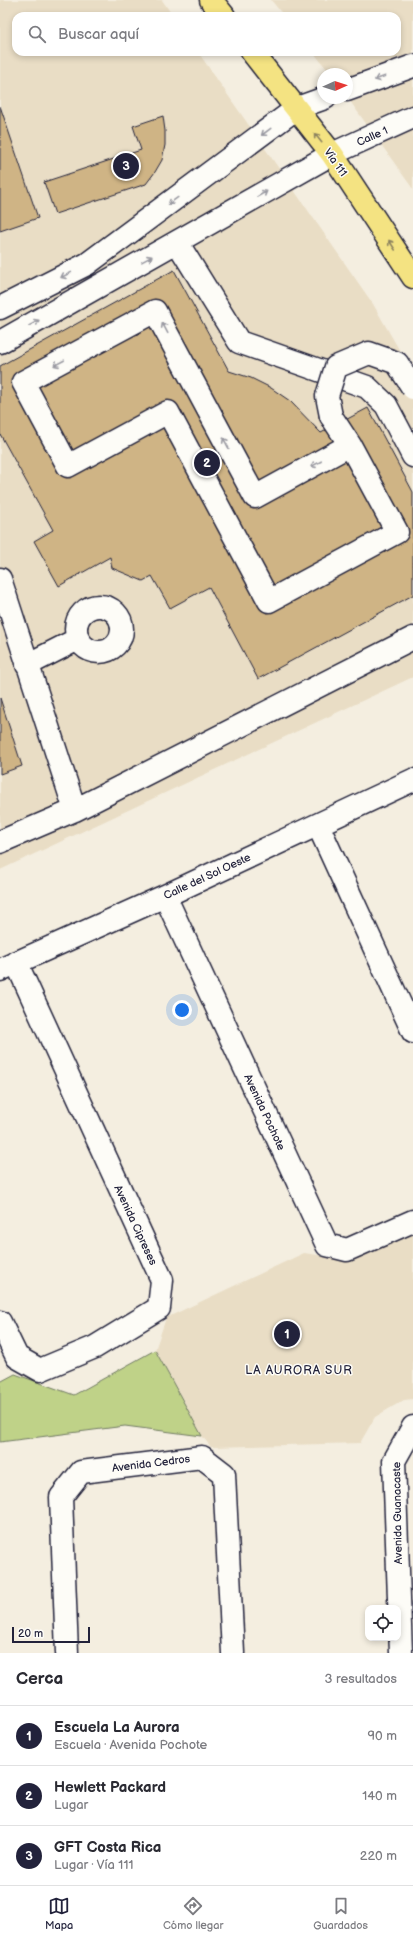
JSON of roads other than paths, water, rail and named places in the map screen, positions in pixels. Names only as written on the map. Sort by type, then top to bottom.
[{"type":"main road","points":[[211,0],[221,12]]},
{"type":"main road","name":"Vía 111","points":[[255,56],[332,154],[413,277]]},
{"type":"street","points":[[353,88],[413,66]]},
{"type":"street","points":[[0,308],[87,264],[297,108],[317,101]]},
{"type":"street","name":"Calle 1","points":[[0,342],[332,154],[413,117]]},
{"type":"street","points":[[177,242],[239,342],[367,387],[386,405],[413,456]]},
{"type":"street","points":[[350,445],[255,497],[155,311],[23,382],[68,466],[168,412],[269,601],[397,532],[350,445],[331,416],[327,396],[336,367],[369,353],[398,362],[413,388]]},
{"type":"street","points":[[0,579],[75,810]]},
{"type":"street","points":[[0,842],[75,810],[413,638]]},
{"type":"street","points":[[27,665],[78,639]]},
{"type":"street","name":"Calle del Sol Oeste","points":[[8,966],[165,896],[413,780]]},
{"type":"street","points":[[318,825],[413,1032]]},
{"type":"street","name":"Avenida Pochote","points":[[165,896],[327,1245],[347,1250],[413,1221]]},
{"type":"street","name":"Avenida Cipreses","points":[[0,1322],[17,1357],[40,1370],[95,1347],[159,1308],[162,1280],[8,966]]},
{"type":"street","name":"Avenida Guanacaste","points":[[401,1653],[394,1461],[413,1426]]},
{"type":"street","name":"Avenida Cedros","points":[[67,1653],[61,1497],[81,1472],[202,1457],[224,1474],[233,1653]]},
{"type":"place","name":"GFT Costa Rica","points":[[126,166]]},
{"type":"place","name":"Hewlett Packard","points":[[207,463]]},
{"type":"place","name":"Escuela La Aurora","points":[[287,1334]]},
{"type":"district","name":"LA AURORA SUR","points":[[299,1370]]}]
